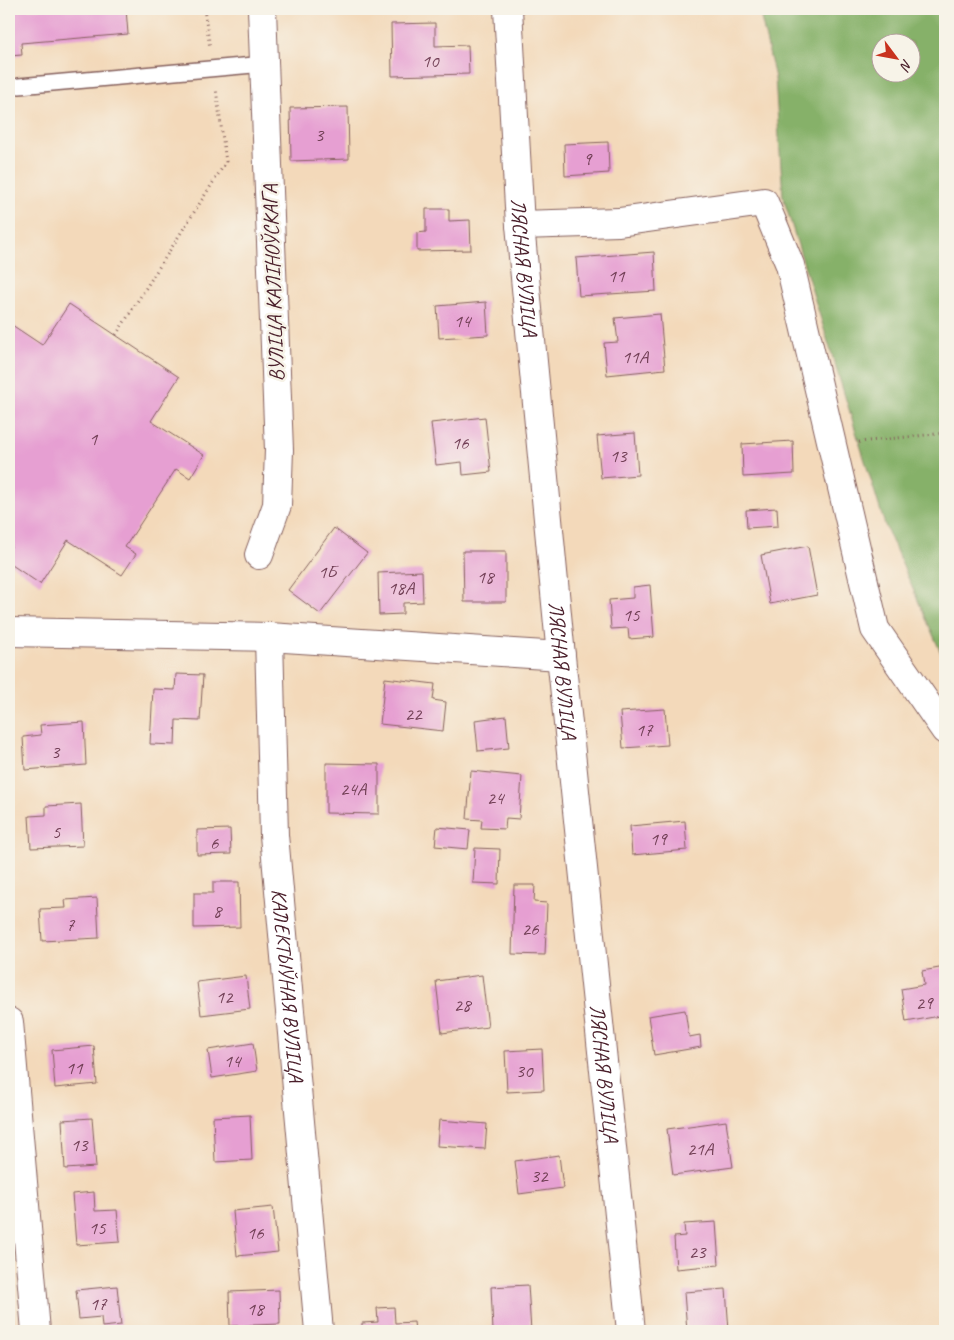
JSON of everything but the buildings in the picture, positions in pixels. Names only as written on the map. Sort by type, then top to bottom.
[{"type":"street","name":"ВУЛІЦА КАЛІНОЎСКАГА","points":[[259,555],[277,505],[279,450],[262,9]]},
{"type":"street","name":"ЛЯСНАЯ ВУЛІЦА","points":[[508,9],[520,225],[631,1331]]},
{"type":"street","points":[[520,225],[619,222],[764,202],[790,265],[875,629],[945,730]]},
{"type":"street","points":[[9,632],[269,637],[562,656]]},
{"type":"street","name":"КАЛЕКТЫЎНАЯ ВУЛІЦА","points":[[269,637],[274,835],[319,1331]]},
{"type":"street","points":[[9,1022],[36,1331]]},
{"type":"lane","points":[[19,86],[264,64]]},
{"type":"path","points":[[116,335],[226,162],[204,9]]},
{"type":"path","points":[[832,445],[945,433]]},
{"type":"green space","points":[[759,9],[945,9],[945,662],[885,525],[783,197],[775,78]]}]
